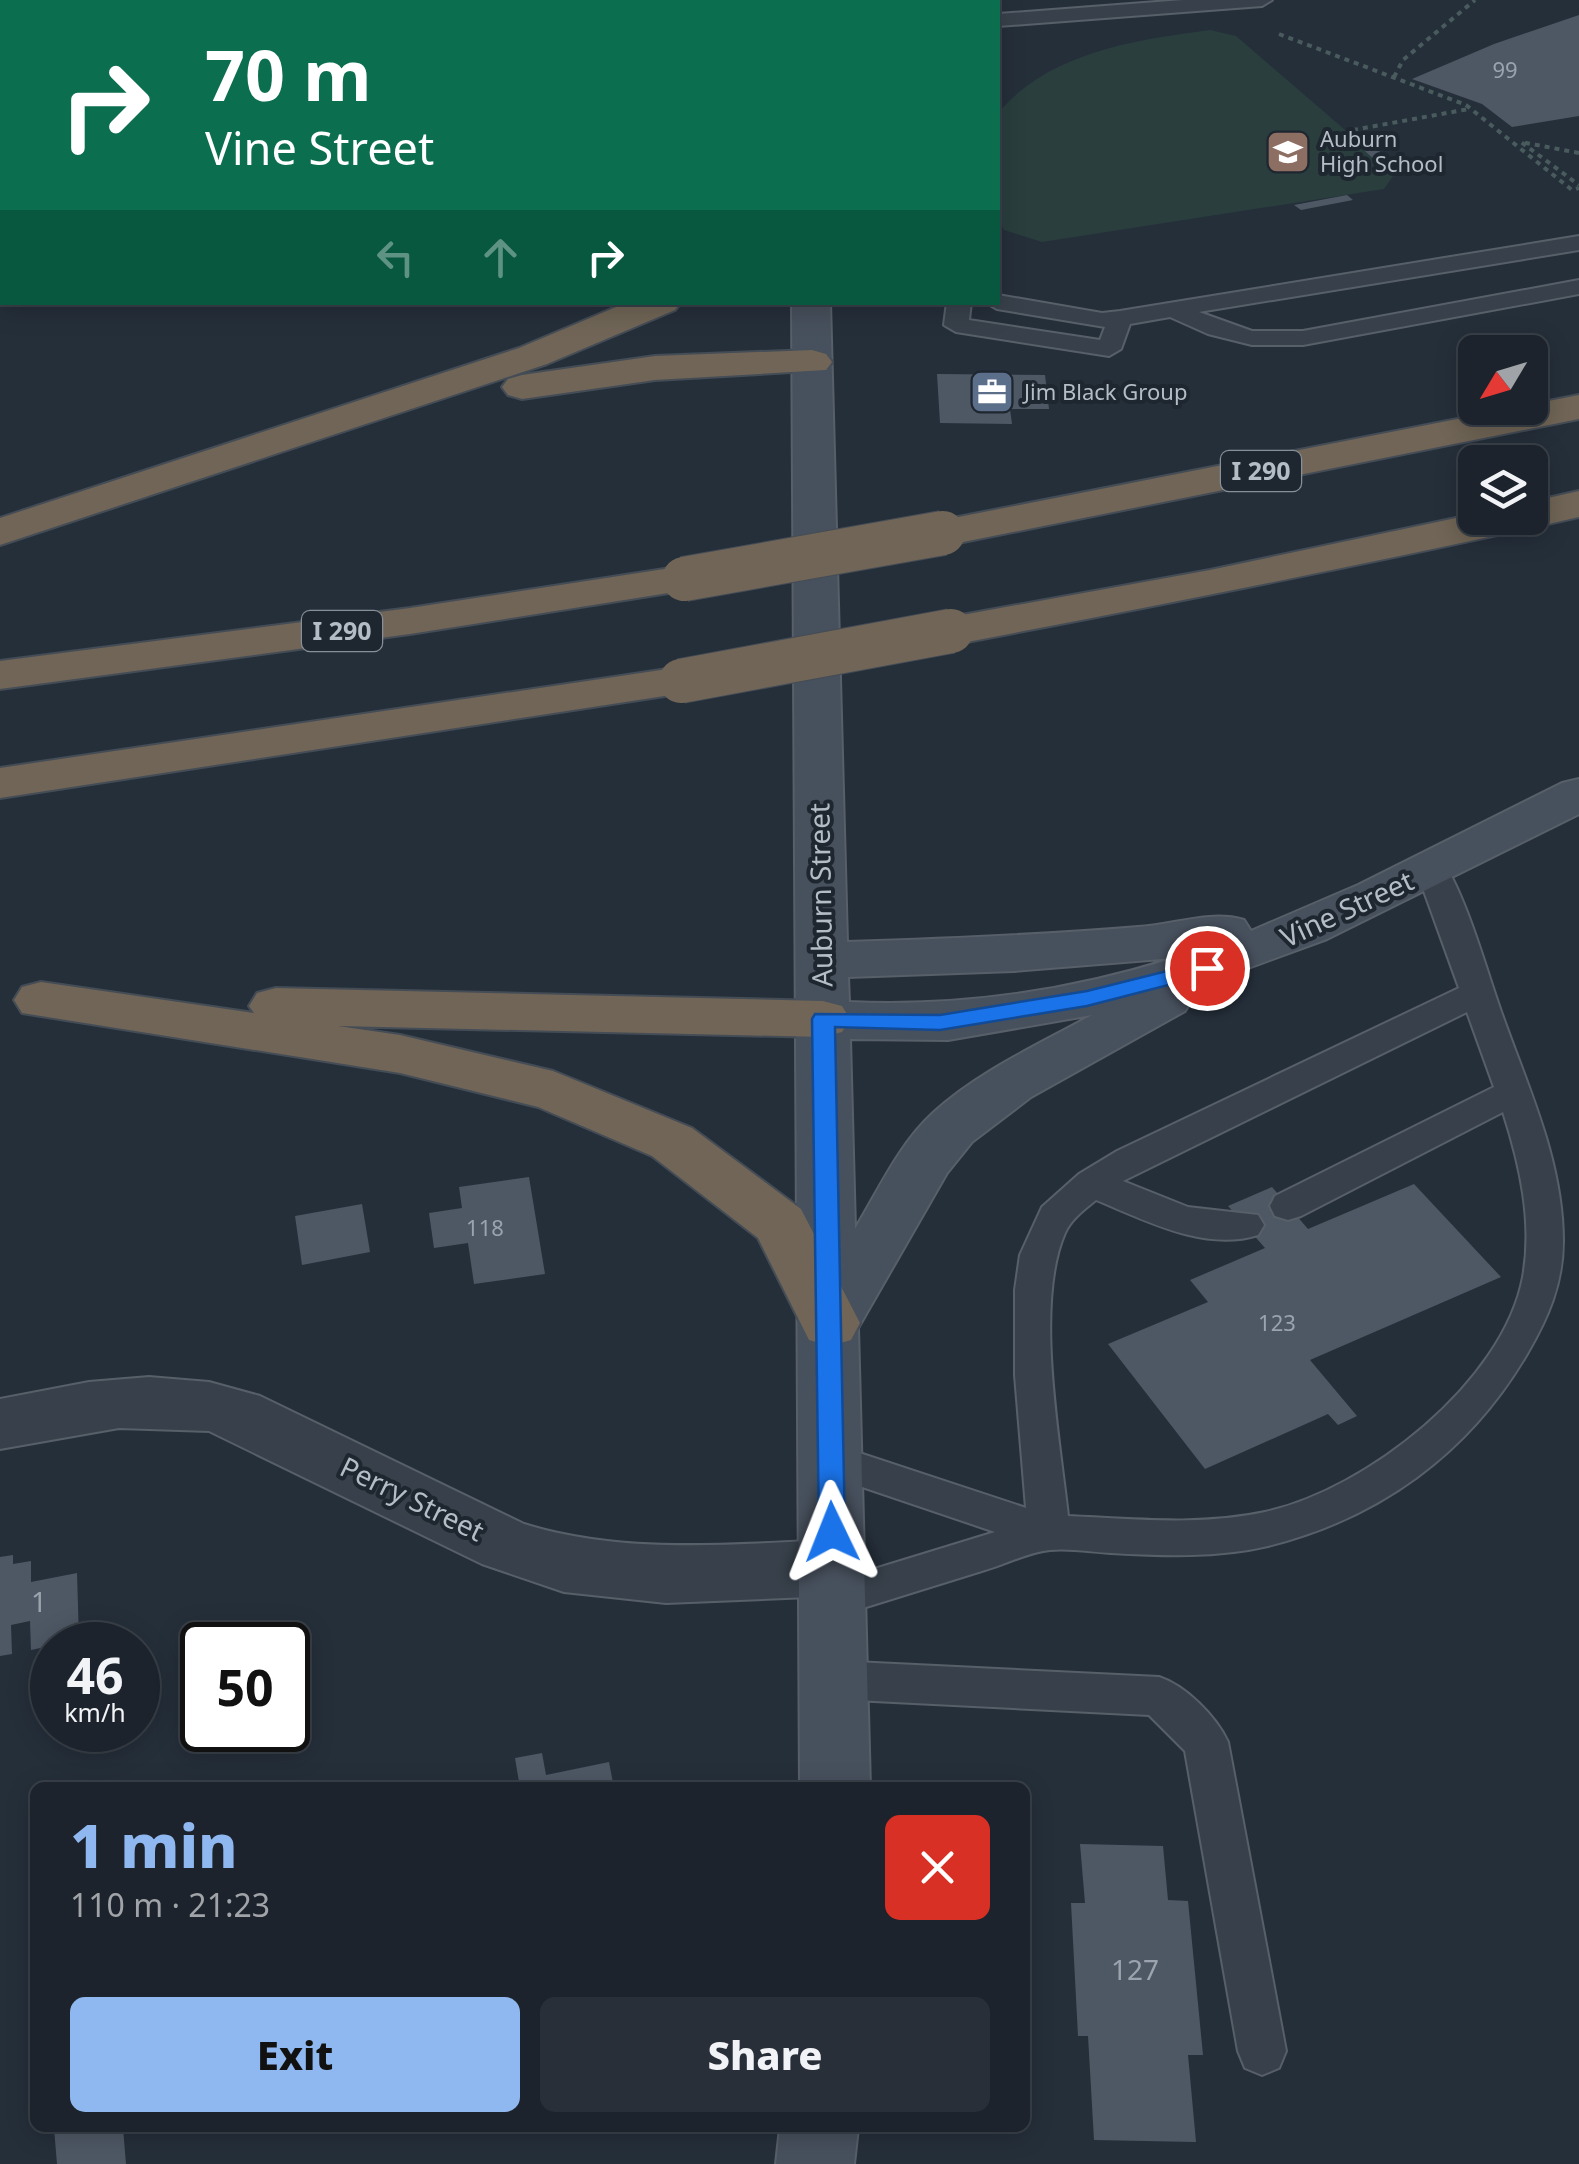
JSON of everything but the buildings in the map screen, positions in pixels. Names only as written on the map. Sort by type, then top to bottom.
[{"type":"highway","points":[[0,532],[533,356],[655,305]]},
{"type":"highway","points":[[276,441],[444,402],[584,376],[690,366],[812,362]]},
{"type":"highway","name":"I 290","points":[[0,675],[410,622],[684,580],[944,533],[1579,407]]},
{"type":"highway","points":[[1548,511],[1579,504]]},
{"type":"highway","points":[[0,783],[681,681],[1210,583],[1458,530]]},
{"type":"highway","points":[[20,1000],[823,1019]]},
{"type":"highway","points":[[20,1000],[400,1054],[553,1091],[672,1142],[736,1187],[780,1224],[830,1323]]},
{"type":"main road","name":"Auburn Street","points":[[811,305],[835,1782]]},
{"type":"main road","name":"Vine Street","points":[[823,1019],[940,1022],[1087,999],[1230,961],[1354,909],[1579,794]]},
{"type":"main road","name":"Vine Street","points":[[823,960],[1014,954],[1215,935],[1310,907],[1511,830]]},
{"type":"main road","points":[[830,1323],[927,1158],[952,1128],[1012,1082],[1230,961]]},
{"type":"main road","points":[[815,2164],[819,2132]]},
{"type":"street","name":"Perry Street","points":[[0,1424],[128,1403],[208,1404],[238,1414],[504,1545],[564,1564],[666,1575],[834,1583]]},
{"type":"lane","points":[[1000,20],[1262,0]]},
{"type":"lane","points":[[1000,302],[1102,320],[1177,312],[1579,243]]},
{"type":"lane","points":[[1177,312],[1252,338],[1304,338],[1579,288]]},
{"type":"lane","points":[[959,305],[956,325],[1109,349],[1120,318]]},
{"type":"lane","points":[[834,1583],[1048,1533],[1183,1538],[1266,1529],[1332,1508],[1383,1483],[1422,1456],[1454,1426],[1495,1374],[1532,1314],[1542,1278],[1543,1207],[1532,1144],[1432,869]]},
{"type":"lane","points":[[1048,1533],[1032,1300],[1036,1254],[1050,1224],[1092,1183],[1130,1160],[1477,993]]},
{"type":"lane","points":[[1288,1206],[1513,1092]]},
{"type":"lane","points":[[1092,1183],[1184,1222],[1246,1225]]},
{"type":"lane","points":[[829,1459],[1048,1533]]},
{"type":"lane","points":[[834,1680],[1158,1696],[1206,1742],[1262,2051]]},
{"type":"path","points":[[1394,76],[1403,60],[1474,0]]},
{"type":"path","points":[[1263,29],[1470,108],[1572,190],[1579,186],[1521,142],[1579,153]]},
{"type":"path","points":[[1353,130],[1470,108]]},
{"type":"path","points":[[1570,154],[1579,162]]},
{"type":"green space","points":[[1210,30],[1236,36],[1395,173],[1384,189],[1042,242],[1004,230],[1000,223],[1000,111],[1019,92],[1068,63],[1095,52]]},
{"type":"place","name":"Auburn High School","points":[[1288,152]]},
{"type":"place","name":"Jim Black Group","points":[[992,392]]},
{"type":"route","points":[[832,1532],[823,1019],[940,1022],[1087,999],[1207,968]]}]
